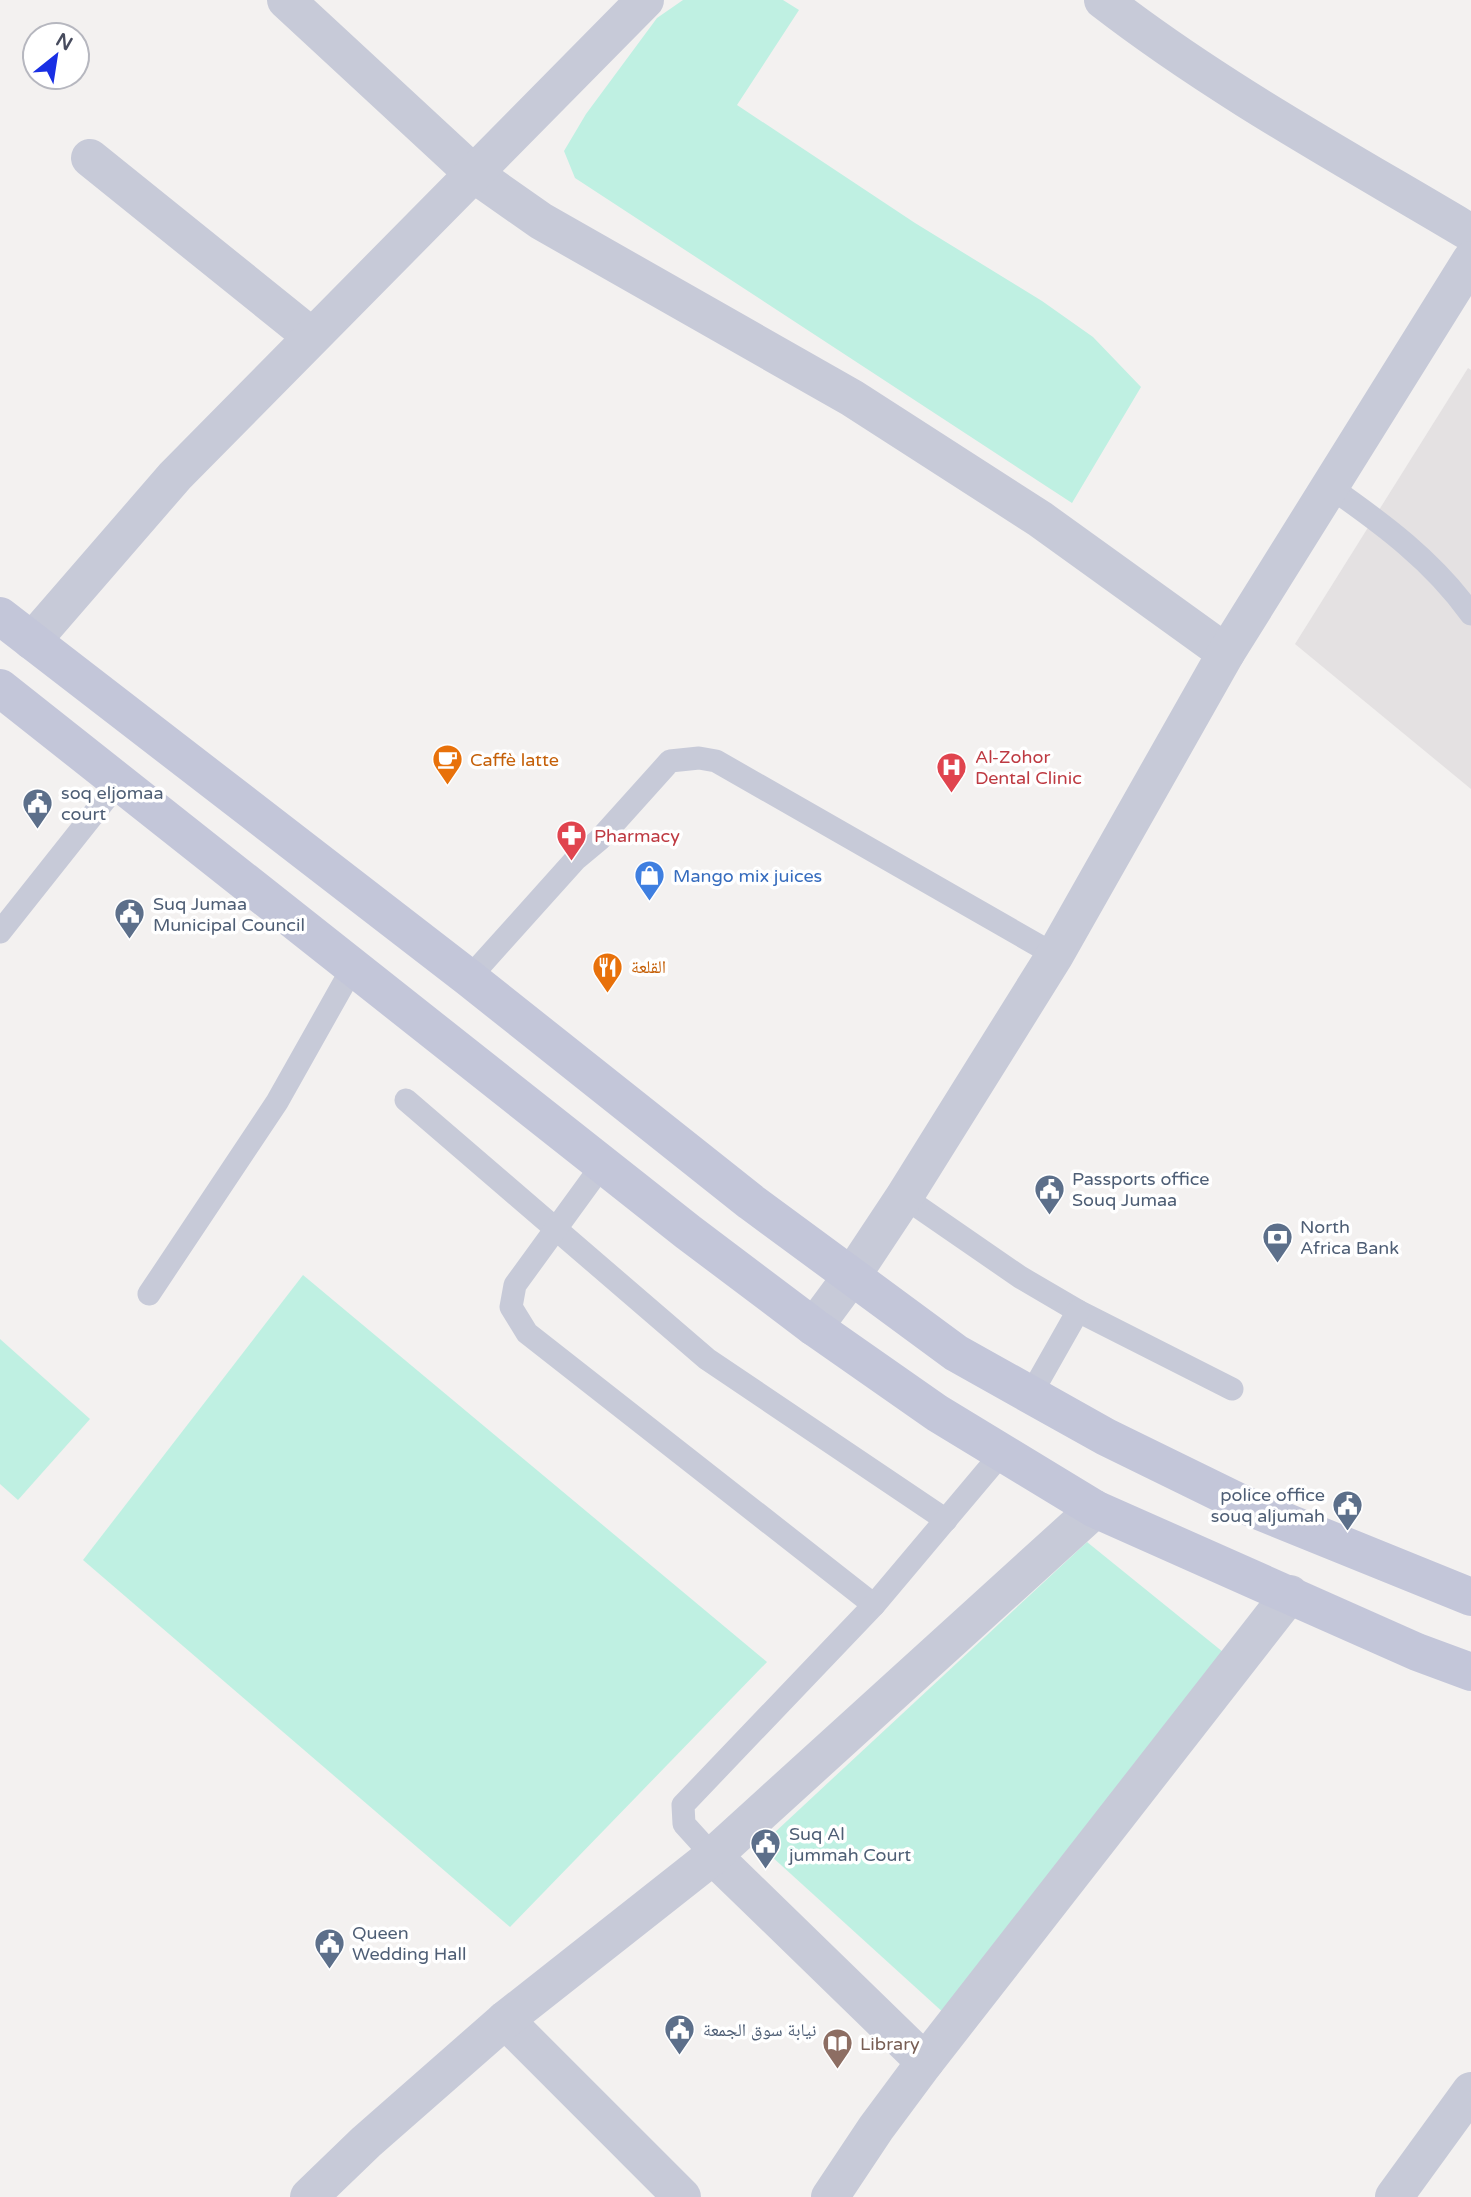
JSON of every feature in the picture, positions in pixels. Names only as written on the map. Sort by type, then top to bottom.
[{"type":"main road","points":[[0,616],[469,978],[751,1202],[956,1353],[1106,1437],[1249,1507],[1471,1597]]},
{"type":"main road","points":[[0,688],[603,1164],[814,1327],[937,1413],[1095,1509],[1417,1652],[1471,1672]]},
{"type":"street","points":[[286,0],[474,174],[541,221],[852,398],[1040,519],[1226,653]]},
{"type":"street","points":[[32,641],[175,476],[311,335],[645,0]]},
{"type":"street","points":[[1103,0],[1139,28],[1262,108],[1471,233]]},
{"type":"street","points":[[90,158],[311,335]]},
{"type":"street","points":[[814,1327],[851,1278],[904,1197],[1055,955],[1226,653],[1471,260]]},
{"type":"street","points":[[309,2197],[366,2142],[505,2020],[713,1856],[1095,1509]]},
{"type":"street","points":[[830,2197],[925,2062],[1290,1594]]},
{"type":"street","points":[[713,1856],[925,2062]]},
{"type":"street","points":[[505,2020],[682,2197]]},
{"type":"street","points":[[1394,2197],[1471,2091]]},
{"type":"lane","points":[[1329,487],[1389,528],[1441,576],[1471,614]]},
{"type":"lane","points":[[469,978],[575,860],[599,840],[670,761],[699,758],[716,761],[1055,955]]},
{"type":"lane","points":[[0,932],[120,782]]},
{"type":"lane","points":[[149,1294],[277,1102],[353,967]]},
{"type":"lane","points":[[406,1100],[707,1359],[946,1520]]},
{"type":"lane","points":[[603,1164],[515,1285],[511,1307],[527,1333],[874,1605]]},
{"type":"lane","points":[[904,1197],[1020,1278],[1078,1311],[1232,1388]]},
{"type":"lane","points":[[1031,1394],[1078,1311]]},
{"type":"lane","points":[[713,1856],[684,1824],[683,1805],[874,1605],[1002,1452]]},
{"type":"shaded area","points":[[1468,368],[1471,370],[1471,789],[1295,644]]},
{"type":"green space","points":[[683,0],[783,0],[799,10],[737,105],[915,223],[1042,301],[1093,337],[1141,387],[1072,503],[575,178],[564,151],[586,114],[657,18]]},
{"type":"green space","points":[[303,1275],[767,1662],[510,1927],[83,1560]]},
{"type":"green space","points":[[0,1339],[90,1419],[18,1500],[0,1484]]},
{"type":"green space","points":[[1087,1542],[1223,1652],[946,2015],[760,1846]]},
{"type":"place","name":"Caffè latte","points":[[447,787]]},
{"type":"place","name":"Al-Zohor Dental Clinic","points":[[952,794]]},
{"type":"place","name":"soq eljomaa court","points":[[38,830]]},
{"type":"place","name":"Pharmacy","points":[[571,863]]},
{"type":"place","name":"Mango mix juices","points":[[650,903]]},
{"type":"place","name":"Suq Jumaa Municipal Council","points":[[130,941]]},
{"type":"place","name":"القلعة","points":[[608,994]]},
{"type":"place","name":"Passports office Souq Jumaa","points":[[1049,1216]]},
{"type":"place","name":"North Africa Bank","points":[[1277,1264]]},
{"type":"place","name":"police office souq aljumah","points":[[1348,1532]]},
{"type":"place","name":"Suq Al jummah Court","points":[[766,1871]]},
{"type":"place","name":"Queen Wedding Hall","points":[[329,1970]]},
{"type":"place","name":"نيابة سوق الجمعة","points":[[680,2057]]},
{"type":"place","name":"Library","points":[[837,2071]]}]
